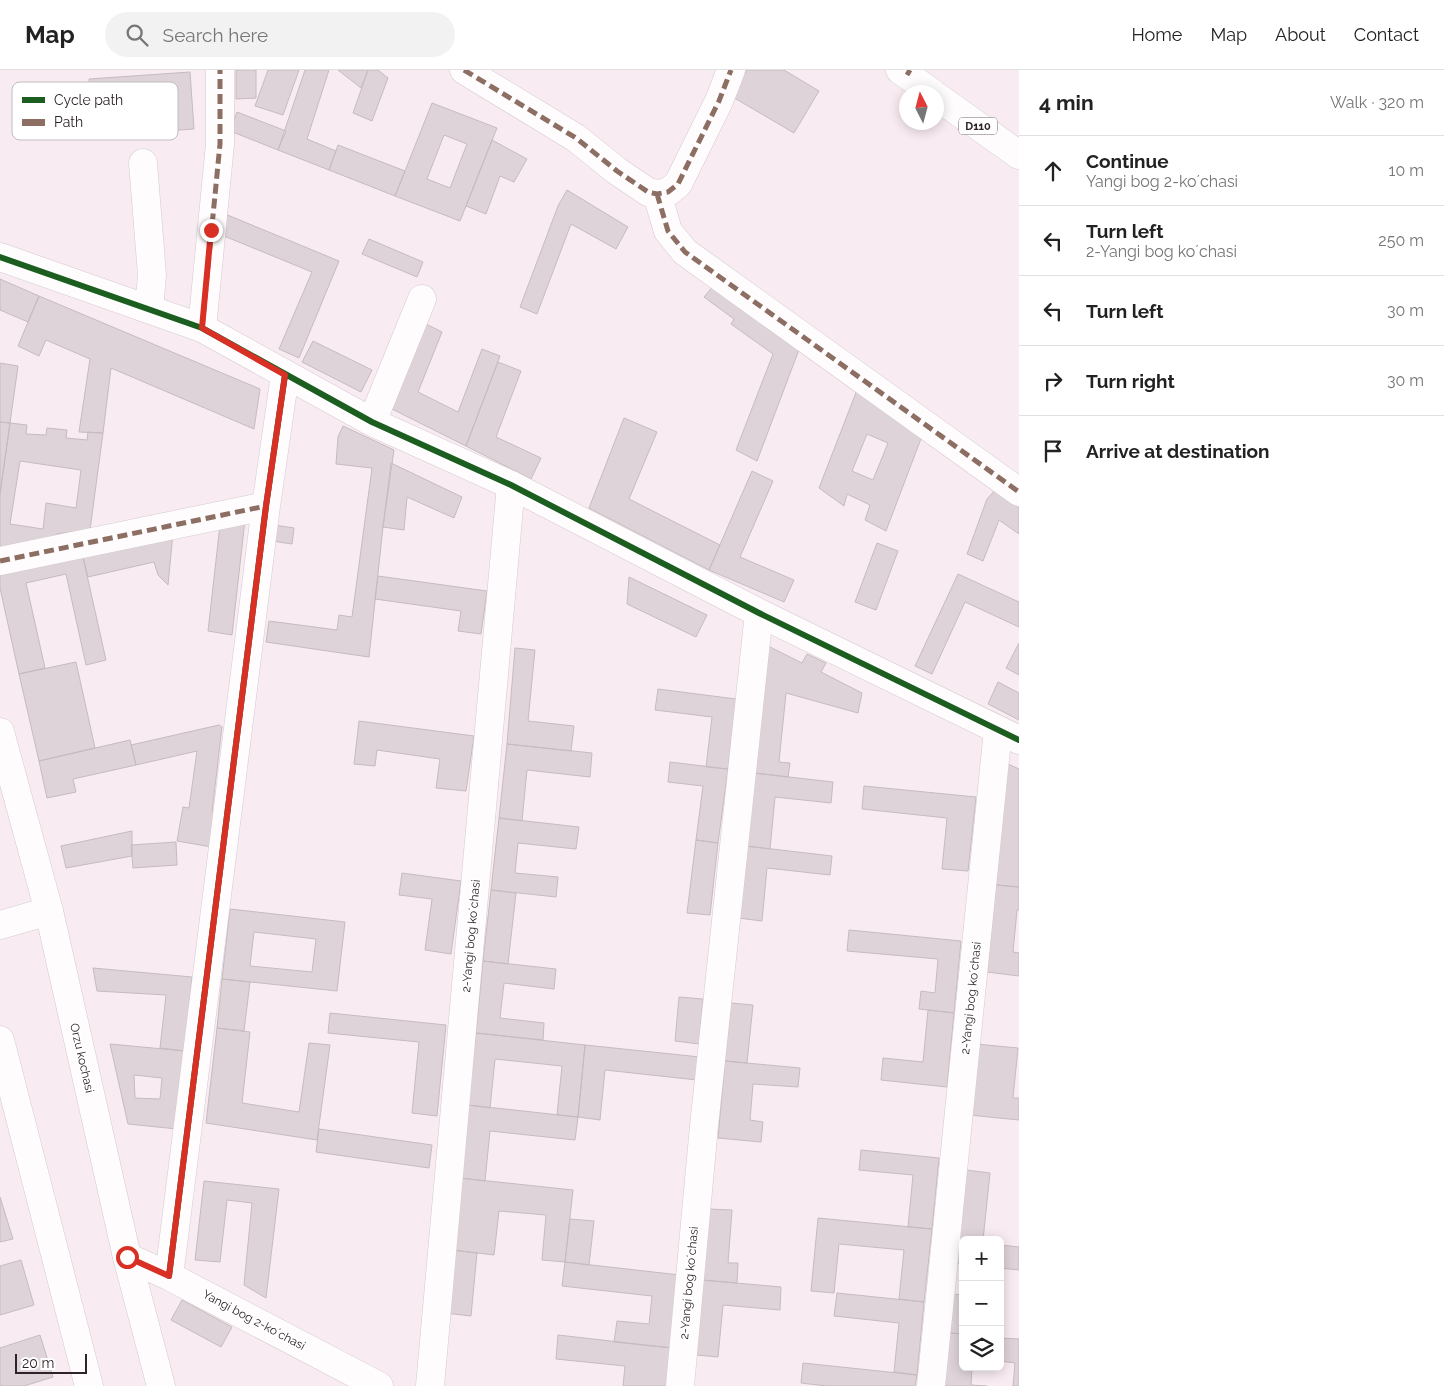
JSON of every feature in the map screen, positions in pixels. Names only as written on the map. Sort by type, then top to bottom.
[{"type":"street","points":[[202,328],[220,144],[220,70]]},
{"type":"street","points":[[464,70],[576,138],[648,192],[657,194],[668,192],[678,184],[719,101],[731,70]]},
{"type":"street","points":[[905,72],[922,85]]},
{"type":"street","name":"D110","points":[[944,102],[1019,155]]},
{"type":"street","points":[[143,163],[152,275],[149,309]]},
{"type":"street","points":[[657,194],[668,231],[685,252],[1019,492]]},
{"type":"street","points":[[0,257],[202,328],[372,422],[511,486],[759,613],[1009,735]]},
{"type":"street","points":[[372,422],[422,299]]},
{"type":"street","points":[[169,1276],[266,506],[285,375]]},
{"type":"street","name":"2-Yangi bog koʼchasi","points":[[430,1386],[511,486]]},
{"type":"street","points":[[0,560],[266,506]]},
{"type":"street","name":"2-Yangi bog koʼchasi","points":[[680,1386],[704,1126],[759,613]]},
{"type":"street","name":"Orzu kochasi","points":[[0,732],[49,911],[127,1257],[161,1386]]},
{"type":"street","name":"2-Yangi bog koʼchasi","points":[[931,1386],[1009,735]]},
{"type":"street","points":[[0,925],[49,911]]},
{"type":"street","points":[[0,1040],[89,1386]]},
{"type":"street","name":"Yangi bog 2-koʼchasi","points":[[127,1257],[169,1276],[379,1386]]},
{"type":"building","points":[[236,70],[256,70],[256,98],[236,99]]},
{"type":"building","points":[[268,70],[299,70],[283,115],[255,106]]},
{"type":"building","points":[[305,70],[329,70],[307,139],[336,151],[329,170],[278,150]]},
{"type":"building","points":[[338,70],[368,70],[361,88]]},
{"type":"building","points":[[368,70],[378,70],[388,78],[372,121],[353,113]]},
{"type":"building","points":[[747,70],[784,70],[819,91],[794,133],[731,96]]},
{"type":"building","points":[[190,72],[194,129],[178,130],[178,82],[89,82],[89,79]]},
{"type":"building","points":[[432,103],[497,128],[460,221],[395,196]],"holes":[[[444,135],[467,144],[450,188],[427,179]]]},
{"type":"building","points":[[237,112],[286,131],[278,150],[230,131]]},
{"type":"building","points":[[492,140],[527,159],[514,182],[500,176],[486,214],[466,206]]},
{"type":"building","points":[[338,145],[405,171],[395,196],[329,170]]},
{"type":"building","points":[[567,190],[628,227],[616,249],[571,224],[537,314],[520,307],[558,206]]},
{"type":"building","points":[[225,214],[339,261],[299,358],[279,349],[312,272],[224,236]]},
{"type":"building","points":[[369,239],[423,262],[417,277],[362,254]]},
{"type":"building","points":[[0,279],[39,296],[28,322],[0,310]]},
{"type":"building","points":[[715,284],[800,347],[757,461],[736,450],[773,354],[731,324],[734,319],[704,297]]},
{"type":"building","points":[[39,296],[260,389],[254,429],[111,368],[103,433],[79,432],[90,359],[46,340],[39,356],[18,346]]},
{"type":"building","points":[[420,321],[442,332],[418,392],[458,412],[482,349],[500,356],[466,446],[384,405]]},
{"type":"building","points":[[313,341],[372,370],[361,392],[302,362]]},
{"type":"building","points":[[498,362],[521,371],[496,437],[541,458],[531,479],[466,446]]},
{"type":"building","points":[[0,363],[18,366],[10,423],[0,422]]},
{"type":"building","points":[[857,390],[922,436],[886,531],[865,520],[870,505],[847,494],[844,506],[819,488]],"holes":[[[867,434],[888,443],[873,480],[852,471]]]},
{"type":"building","points":[[624,418],[657,432],[629,499],[720,545],[709,570],[589,508]]},
{"type":"building","points":[[0,422],[10,423],[0,494]]},
{"type":"building","points":[[10,423],[27,425],[26,434],[46,435],[47,428],[67,430],[66,438],[87,440],[88,432],[103,433],[90,530],[56,534],[55,539],[0,547],[0,494]],"holes":[[[20,461],[81,470],[76,508],[46,503],[43,529],[10,524]]]},
{"type":"building","points":[[343,426],[394,450],[383,527],[369,657],[266,642],[269,621],[337,630],[339,615],[352,617],[372,468],[336,464],[338,437]]},
{"type":"building","points":[[391,463],[462,497],[454,518],[407,497],[404,530],[383,527]]},
{"type":"building","points":[[752,471],[773,481],[740,557],[794,580],[784,602],[709,570]]},
{"type":"building","points":[[997,488],[1019,504],[1019,534],[999,520],[983,561],[967,554],[987,499]]},
{"type":"building","points":[[245,520],[232,635],[208,631],[220,525]]},
{"type":"building","points":[[274,525],[294,528],[292,544],[272,541]]},
{"type":"building","points":[[173,533],[168,585],[158,575],[154,562],[88,577],[82,553]]},
{"type":"building","points":[[877,543],[898,551],[876,610],[855,602]]},
{"type":"building","points":[[82,553],[106,660],[86,665],[66,574],[26,583],[45,668],[19,674],[0,588],[0,571]]},
{"type":"building","points":[[958,574],[1019,602],[1019,627],[965,602],[932,674],[915,666]]},
{"type":"building","points":[[378,576],[487,591],[481,634],[458,631],[461,611],[375,599]]},
{"type":"building","points":[[629,577],[707,615],[696,637],[627,604]]},
{"type":"building","points":[[1019,643],[1019,675],[1006,668]]},
{"type":"building","points":[[768,646],[802,663],[807,654],[826,663],[821,672],[862,693],[858,713],[786,693],[779,762],[790,763],[788,777],[754,773]]},
{"type":"building","points":[[515,648],[535,650],[528,721],[574,726],[571,751],[507,744]]},
{"type":"building","points":[[76,662],[95,748],[39,761],[19,674]]},
{"type":"building","points":[[998,682],[1019,693],[1019,720],[988,704]]},
{"type":"building","points":[[658,689],[736,699],[728,769],[706,767],[712,717],[655,710]]},
{"type":"building","points":[[359,721],[474,736],[466,791],[436,788],[440,759],[377,750],[375,766],[354,764]]},
{"type":"building","points":[[219,725],[222,727],[212,812],[217,812],[212,847],[177,841],[183,807],[189,808],[197,751],[136,765],[131,745]]},
{"type":"building","points":[[130,740],[136,765],[73,779],[76,792],[47,798],[39,761]]},
{"type":"building","points":[[507,744],[592,753],[590,777],[527,770],[522,821],[499,818]]},
{"type":"building","points":[[670,762],[728,769],[718,843],[696,840],[703,786],[668,782]]},
{"type":"building","points":[[1008,764],[1019,769],[1019,887],[996,885]]},
{"type":"building","points":[[754,773],[833,782],[831,803],[775,797],[770,849],[746,846]]},
{"type":"building","points":[[864,786],[976,797],[968,871],[942,869],[947,818],[862,809]]},
{"type":"building","points":[[499,818],[579,827],[576,849],[518,843],[515,873],[558,877],[556,897],[491,890]]},
{"type":"building","points":[[132,831],[132,856],[66,868],[61,846]]},
{"type":"building","points":[[696,840],[718,843],[710,915],[687,913]]},
{"type":"building","points":[[176,842],[177,865],[133,868],[131,845]]},
{"type":"building","points":[[746,846],[832,856],[830,875],[767,868],[762,921],[738,918]]},
{"type":"building","points":[[402,873],[461,881],[451,954],[425,950],[432,899],[399,895]]},
{"type":"building","points":[[996,885],[1019,887],[1019,910],[1017,910],[1013,952],[1019,953],[1019,976],[987,972]]},
{"type":"building","points":[[491,890],[516,893],[508,964],[483,961]]},
{"type":"building","points":[[230,909],[345,922],[337,991],[222,979]],"holes":[[[254,932],[316,939],[312,972],[250,966]]]},
{"type":"building","points":[[849,930],[961,941],[954,1013],[919,1009],[921,991],[935,993],[938,959],[847,951]]},
{"type":"building","points":[[483,961],[556,969],[554,989],[504,983],[500,1018],[544,1023],[543,1040],[476,1033]]},
{"type":"building","points":[[93,968],[192,977],[185,1051],[160,1048],[166,995],[97,991]]},
{"type":"building","points":[[222,979],[250,982],[244,1031],[217,1028]]},
{"type":"building","points":[[679,997],[703,999],[699,1044],[675,1041]]},
{"type":"building","points":[[731,1003],[753,1005],[747,1063],[725,1061]]},
{"type":"building","points":[[928,1010],[954,1013],[947,1087],[881,1080],[883,1058],[923,1062]]},
{"type":"building","points":[[330,1013],[446,1025],[437,1116],[412,1113],[419,1042],[328,1033]]},
{"type":"building","points":[[217,1028],[250,1032],[242,1103],[299,1112],[309,1043],[330,1045],[317,1140],[206,1123]]},
{"type":"building","points":[[476,1033],[585,1045],[578,1117],[557,1115],[562,1066],[495,1059],[490,1108],[468,1105]]},
{"type":"building","points":[[110,1044],[185,1051],[177,1129],[128,1124]],"holes":[[[134,1075],[162,1078],[160,1099],[135,1098]]]},
{"type":"building","points":[[976,1044],[1018,1048],[1013,1098],[1019,1098],[1019,1120],[969,1115]]},
{"type":"building","points":[[585,1045],[700,1057],[697,1080],[605,1070],[600,1120],[578,1117]]},
{"type":"building","points":[[725,1061],[800,1068],[798,1087],[753,1084],[750,1120],[763,1122],[761,1142],[718,1138]]},
{"type":"building","points":[[468,1105],[578,1117],[575,1140],[490,1131],[485,1181],[460,1178]]},
{"type":"building","points":[[319,1129],[432,1145],[429,1168],[316,1152]]},
{"type":"building","points":[[861,1150],[939,1158],[932,1229],[908,1227],[913,1175],[859,1170]]},
{"type":"building","points":[[966,1170],[990,1173],[983,1236],[959,1236],[959,1263],[956,1263]]},
{"type":"building","points":[[460,1178],[573,1190],[565,1262],[542,1260],[546,1215],[499,1211],[494,1255],[452,1250]]},
{"type":"building","points":[[204,1181],[279,1189],[266,1298],[244,1285],[252,1203],[227,1200],[220,1262],[195,1260]]},
{"type":"building","points":[[0,1197],[13,1239],[0,1242]]},
{"type":"building","points":[[708,1209],[732,1210],[728,1263],[738,1263],[737,1283],[702,1280]]},
{"type":"building","points":[[818,1218],[932,1229],[924,1302],[899,1299],[904,1250],[839,1244],[834,1293],[811,1291]]},
{"type":"building","points":[[570,1219],[594,1221],[589,1265],[565,1262]]},
{"type":"building","points":[[1004,1245],[1019,1247],[1019,1270],[1004,1268]]},
{"type":"building","points":[[452,1250],[477,1253],[471,1316],[445,1313]]},
{"type":"building","points":[[21,1260],[34,1305],[0,1315],[0,1266]]},
{"type":"building","points":[[565,1262],[680,1275],[672,1348],[614,1342],[617,1321],[649,1324],[652,1296],[562,1286]]},
{"type":"building","points":[[702,1280],[781,1287],[780,1310],[723,1305],[718,1357],[696,1355]]},
{"type":"building","points":[[837,1293],[924,1302],[917,1375],[894,1372],[899,1323],[834,1316]]},
{"type":"building","points":[[953,1294],[959,1295],[959,1334],[949,1333]]},
{"type":"building","points":[[182,1300],[232,1327],[221,1347],[171,1320]]},
{"type":"building","points":[[949,1333],[959,1334],[959,1371],[972,1371],[971,1385],[987,1386],[944,1386]]},
{"type":"building","points":[[40,1335],[53,1377],[24,1386],[0,1386],[0,1348]]},
{"type":"building","points":[[558,1335],[672,1348],[667,1386],[623,1386],[625,1366],[556,1359]]},
{"type":"building","points":[[1004,1338],[1019,1339],[1019,1386],[1013,1386],[1015,1363],[1004,1362]]},
{"type":"building","points":[[803,1363],[917,1375],[915,1386],[827,1386],[801,1383]]},
{"type":"marked path","points":[[202,328],[220,144],[220,70]]},
{"type":"marked path","points":[[464,70],[576,138],[617,171],[648,192],[657,194],[668,192],[678,184],[719,101],[731,70]]},
{"type":"marked path","points":[[907,75],[910,70]]},
{"type":"marked path","points":[[657,194],[668,231],[685,252],[1019,492]]},
{"type":"marked path","points":[[0,561],[266,506]]},
{"type":"cycle path","points":[[0,257],[202,328],[372,422],[511,485],[759,613],[1019,740]]},
{"type":"cycle path","points":[[169,1276],[266,506],[285,375]]},
{"type":"route","points":[[127,1257],[169,1276],[266,506],[285,375],[202,328],[211,230]]}]
